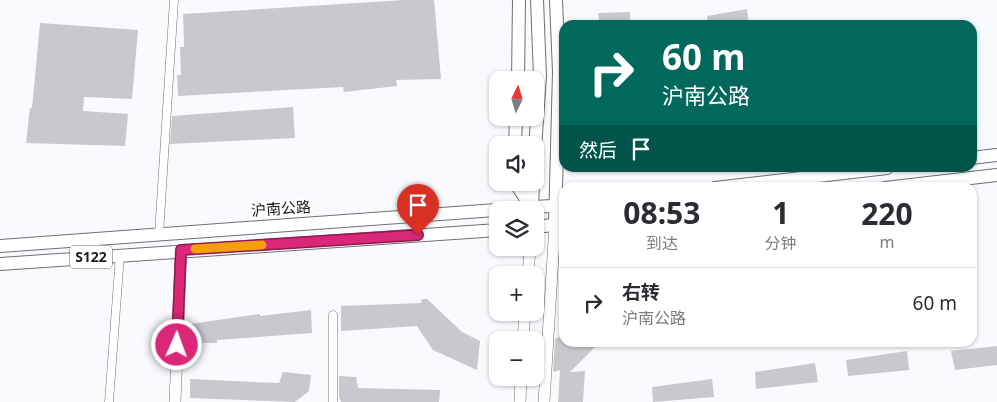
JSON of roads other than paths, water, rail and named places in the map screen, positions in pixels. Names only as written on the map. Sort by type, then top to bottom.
[{"type":"main road","points":[[518,71],[521,0]]},
{"type":"main road","points":[[536,0],[540,76],[536,136]]},
{"type":"main road","points":[[556,0],[559,72]]},
{"type":"main road","points":[[977,157],[997,155]]},
{"type":"main road","points":[[767,182],[853,172]]},
{"type":"main road","points":[[937,182],[997,175]]},
{"type":"main road","name":"沪南公路","points":[[544,207],[559,206]]},
{"type":"main road","name":"沪南公路","points":[[0,246],[489,211]]},
{"type":"main road","points":[[544,226],[559,224],[544,402]]},
{"type":"main road","name":"S122","points":[[0,264],[181,250],[489,231]]},
{"type":"main road","points":[[175,402],[181,250]]},
{"type":"main road","points":[[520,402],[521,386]]},
{"type":"street","points":[[159,234],[174,0]]},
{"type":"street","points":[[109,402],[120,255]]},
{"type":"street","points":[[332,402],[333,315]]}]
